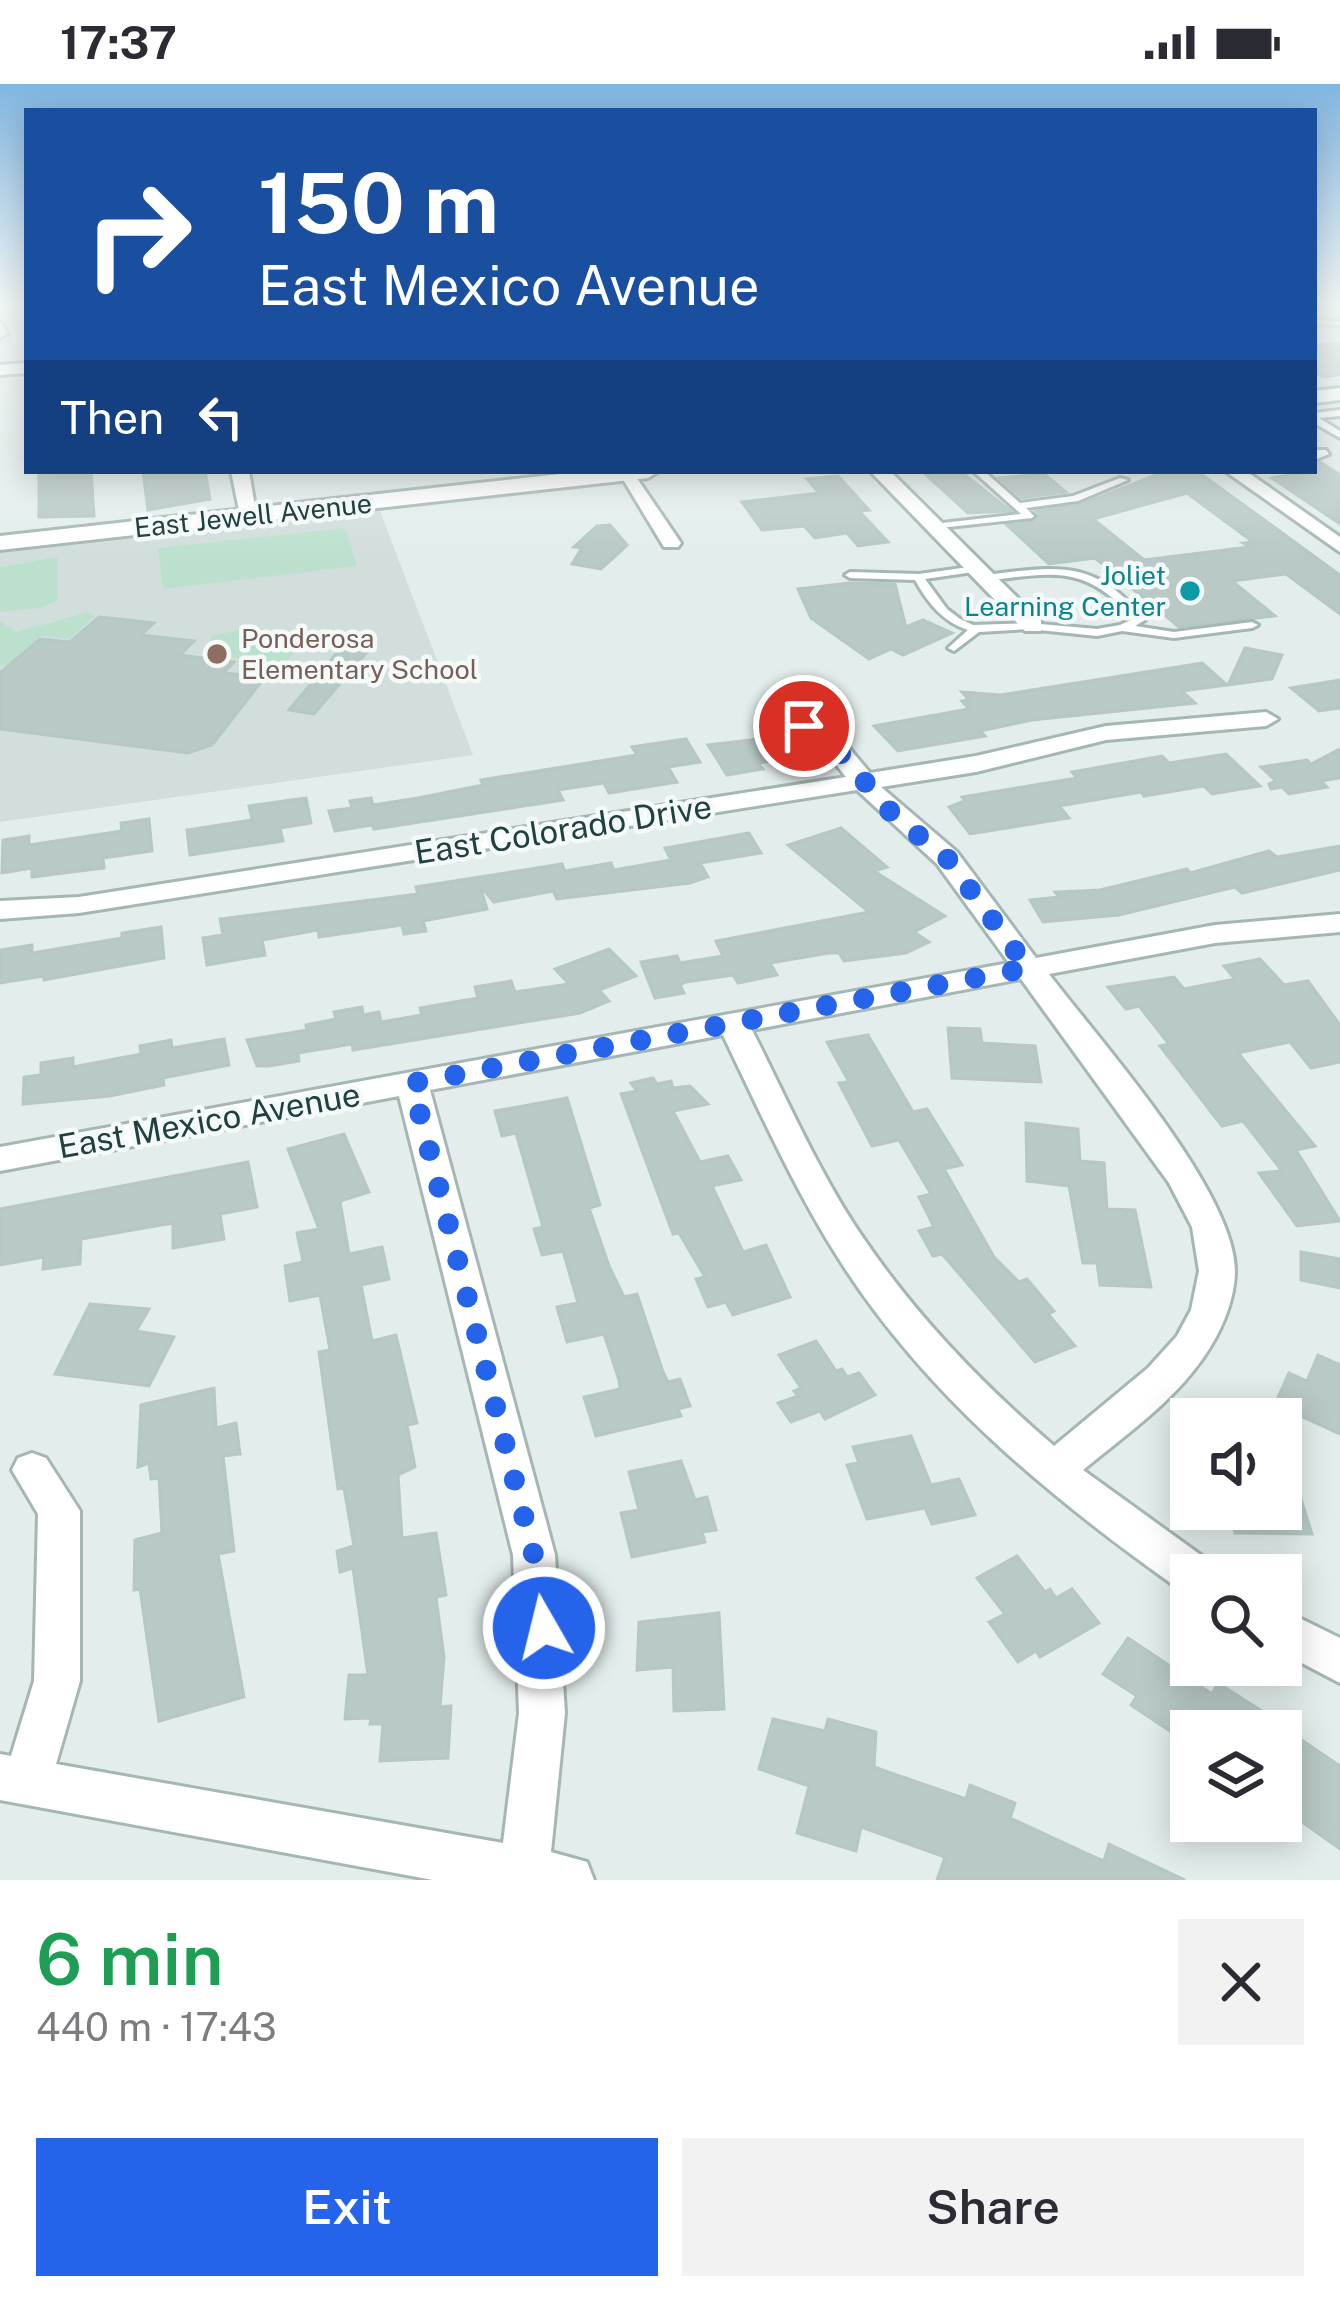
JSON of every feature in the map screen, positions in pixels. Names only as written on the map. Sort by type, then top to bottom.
[{"type":"street","points":[[240,474],[250,515]]},
{"type":"street","name":"East Jewell Avenue","points":[[0,542],[618,474]]},
{"type":"street","points":[[637,474],[671,543]]},
{"type":"street","points":[[882,474],[1033,626]]},
{"type":"street","points":[[1238,474],[1340,546]]},
{"type":"street","points":[[788,712],[835,747],[894,816],[947,858],[1196,1195],[1212,1232],[1217,1261],[1215,1300],[1201,1337],[1174,1371],[1053,1470]]},
{"type":"street","name":"East Colorado Drive","points":[[0,910],[79,905],[865,782],[994,761],[1106,734],[1266,719]]},
{"type":"street","name":"East Mexico Avenue","points":[[0,1159],[1250,928],[1340,923]]},
{"type":"street","points":[[733,1024],[833,1220],[880,1291],[967,1391],[1053,1470],[1170,1557]]},
{"type":"street","points":[[32,1470],[59,1511],[57,1681],[45,1730],[13,1780],[546,1875],[537,1796],[545,1708],[544,1628],[534,1556],[412,1083]]},
{"type":"street","points":[[1302,1641],[1340,1662]]},
{"type":"lane","points":[[934,527],[1029,516],[981,474]]},
{"type":"lane","points":[[1017,506],[1075,499],[1123,481]]},
{"type":"lane","points":[[850,575],[919,578],[1066,568],[1106,584],[1140,620],[1124,628],[1080,636],[1033,626],[976,629],[952,619],[919,578]]},
{"type":"lane","points":[[1124,628],[1174,635],[1252,625]]},
{"type":"lane","points":[[954,648],[976,629]]},
{"type":"shaded area","name":"Ponderosa Elementary School","points":[[380,511],[473,755],[0,822],[0,553]]},
{"type":"green space","points":[[345,528],[357,566],[163,589],[158,548]]},
{"type":"green space","points":[[57,557],[58,600],[40,608],[0,612],[0,567]]},
{"type":"green space","points":[[89,612],[94,616],[70,639],[41,636],[7,666],[0,665],[0,621],[16,632]]},
{"type":"green space","points":[[253,627],[289,634],[298,646],[287,663],[246,660],[208,645],[211,636]]},
{"type":"building","points":[[1317,463],[1340,475],[1340,524],[1272,478],[1317,474]]},
{"type":"building","points":[[39,474],[91,474],[94,516],[39,517]]},
{"type":"building","points":[[143,474],[206,474],[210,499],[148,510]]},
{"type":"building","points":[[925,474],[964,474],[1011,511],[968,513]]},
{"type":"building","points":[[1044,474],[1066,492],[1021,498],[999,478]]},
{"type":"building","points":[[1158,474],[1201,474],[1340,575],[1340,614],[1286,574],[1232,581],[1275,616],[1179,627],[1095,558],[1049,564],[1007,525],[1032,522],[1039,516],[1036,511],[1080,505]],"holes":[[[1187,493],[1253,542],[1243,543],[1249,547],[1144,560],[1093,519]]]},
{"type":"building","points":[[838,476],[869,510],[859,511],[888,542],[858,546],[847,533],[815,538],[804,526],[762,530],[742,502],[819,493],[807,479]]},
{"type":"building","points":[[610,525],[627,545],[601,569],[572,564],[582,548],[574,547],[597,526]]},
{"type":"building","points":[[895,584],[906,627],[923,620],[952,633],[903,655],[891,649],[869,659],[811,618],[798,589]]},
{"type":"building","points":[[99,617],[154,623],[141,635],[194,641],[180,655],[234,662],[224,673],[265,677],[212,745],[188,753],[0,729],[0,673],[40,639],[70,642]]},
{"type":"building","points":[[342,647],[369,650],[314,714],[289,710]]},
{"type":"building","points":[[1245,648],[1282,655],[1272,679],[1228,685]]},
{"type":"building","points":[[1202,663],[1227,685],[1182,691],[1195,703],[1032,720],[980,731],[985,736],[898,751],[874,726],[969,709],[962,692],[1001,695]]},
{"type":"building","points":[[1340,680],[1340,708],[1319,711],[1291,688]]},
{"type":"building","points":[[768,738],[785,759],[758,763],[763,769],[727,775],[708,745]]},
{"type":"building","points":[[686,739],[700,762],[668,767],[677,782],[609,793],[604,783],[558,790],[563,800],[374,829],[372,825],[335,831],[329,811],[352,808],[350,801],[371,798],[373,805],[418,798],[483,785],[481,780],[637,755],[632,747]]},
{"type":"building","points":[[1340,749],[1340,778],[1321,781],[1327,787],[1289,794],[1282,787],[1271,789],[1269,784],[1276,781],[1261,767],[1307,760],[1311,764]]},
{"type":"building","points":[[1226,754],[1260,786],[1212,794],[1204,786],[1144,796],[1141,792],[1059,806],[1069,818],[970,834],[949,807],[965,801],[962,797],[1077,778],[1072,772],[1162,756],[1169,763]]},
{"type":"building","points":[[306,798],[311,823],[280,828],[283,841],[190,855],[187,830],[252,820],[249,806]]},
{"type":"building","points":[[149,819],[152,851],[103,858],[104,868],[32,877],[32,868],[2,873],[3,840],[29,836],[29,845],[122,831],[121,823]]},
{"type":"building","points":[[841,828],[887,867],[874,871],[945,916],[914,932],[929,942],[906,953],[844,961],[839,953],[829,953],[770,963],[777,975],[738,983],[733,975],[686,982],[680,985],[684,993],[655,998],[641,962],[677,956],[680,963],[723,956],[716,941],[869,912],[788,845]]},
{"type":"building","points":[[749,833],[761,853],[700,863],[708,877],[690,883],[557,899],[553,891],[494,902],[480,886],[487,909],[423,921],[426,931],[404,934],[402,925],[319,937],[318,930],[262,940],[265,955],[207,965],[203,938],[223,935],[220,919],[418,894],[416,887],[562,864],[565,871],[611,863],[614,870],[671,860],[665,848]]},
{"type":"building","points":[[1340,846],[1340,870],[1242,893],[1235,887],[1119,915],[1043,922],[1030,900],[1059,897],[1055,892],[1100,890],[1187,869],[1190,873],[1269,851],[1277,857]]},
{"type":"building","points":[[161,927],[164,958],[44,980],[44,976],[0,983],[0,950],[32,945],[32,953]]},
{"type":"building","points":[[609,949],[636,976],[599,990],[609,1001],[580,1013],[353,1050],[352,1044],[298,1053],[299,1061],[269,1066],[257,1066],[247,1040],[307,1030],[306,1025],[336,1019],[334,1012],[362,1007],[363,1015],[379,1012],[381,1022],[422,1015],[420,1008],[478,998],[475,987],[511,981],[515,992],[569,984],[555,969]]},
{"type":"building","points":[[1260,959],[1284,985],[1308,981],[1340,1025],[1340,1062],[1311,1068],[1290,1042],[1238,1053],[1315,1146],[1296,1150],[1340,1221],[1297,1226],[1259,1173],[1282,1171],[1243,1121],[1222,1126],[1160,1046],[1169,1044],[1139,1006],[1126,1009],[1108,987],[1174,977],[1184,989],[1235,979],[1224,966]]},
{"type":"building","points":[[948,1028],[980,1029],[982,1043],[1035,1046],[1041,1082],[952,1078]]},
{"type":"building","points":[[868,1035],[913,1112],[927,1109],[962,1165],[944,1169],[994,1257],[1019,1282],[1027,1279],[1075,1346],[1035,1362],[942,1254],[933,1256],[919,1231],[934,1227],[919,1197],[931,1194],[899,1140],[872,1146],[839,1083],[849,1082],[827,1042]]},
{"type":"building","points":[[224,1039],[229,1065],[163,1078],[164,1085],[110,1096],[23,1104],[24,1077],[41,1075],[41,1063],[73,1058],[73,1067],[141,1054],[140,1046],[171,1040],[172,1048]]},
{"type":"building","points":[[653,1078],[657,1084],[671,1081],[673,1088],[690,1086],[708,1104],[673,1111],[700,1162],[728,1156],[741,1180],[712,1186],[743,1252],[766,1245],[790,1297],[733,1315],[726,1302],[708,1307],[696,1279],[705,1277],[679,1233],[673,1234],[621,1094],[637,1091],[631,1083]]},
{"type":"building","points":[[567,1098],[600,1205],[589,1208],[609,1266],[624,1297],[637,1294],[663,1372],[668,1382],[680,1379],[690,1406],[678,1409],[681,1416],[596,1436],[584,1397],[620,1389],[619,1380],[604,1334],[567,1342],[557,1307],[578,1303],[563,1251],[542,1255],[534,1229],[543,1227],[516,1133],[502,1136],[495,1111]]},
{"type":"building","points":[[1026,1123],[1078,1129],[1080,1161],[1104,1163],[1107,1209],[1135,1210],[1151,1287],[1100,1285],[1097,1263],[1083,1263],[1069,1186],[1027,1181]]},
{"type":"building","points":[[344,1134],[369,1192],[340,1201],[349,1254],[382,1247],[389,1279],[361,1285],[372,1341],[396,1335],[417,1423],[407,1425],[415,1467],[398,1475],[402,1538],[436,1533],[446,1595],[436,1597],[444,1657],[440,1707],[451,1706],[448,1758],[380,1761],[383,1724],[370,1724],[371,1718],[345,1719],[349,1675],[368,1675],[353,1568],[340,1572],[337,1551],[354,1546],[344,1488],[338,1489],[319,1352],[330,1350],[320,1295],[290,1301],[285,1266],[303,1262],[297,1233],[319,1229],[288,1149]]},
{"type":"building","points":[[248,1162],[257,1207],[220,1214],[224,1239],[173,1248],[173,1223],[81,1239],[80,1264],[43,1269],[44,1257],[0,1265],[0,1209]]},
{"type":"building","points":[[1301,1252],[1340,1259],[1340,1288],[1301,1280]]},
{"type":"building","points":[[90,1304],[149,1309],[136,1331],[174,1337],[149,1386],[55,1374]]},
{"type":"building","points":[[816,1341],[836,1371],[842,1369],[847,1377],[859,1373],[875,1395],[825,1419],[820,1411],[791,1422],[778,1403],[798,1396],[794,1391],[801,1388],[779,1355]]},
{"type":"building","points":[[1318,1355],[1340,1365],[1340,1434],[1302,1416],[1302,1398],[1278,1398],[1289,1373],[1307,1381]]},
{"type":"building","points":[[214,1388],[216,1428],[236,1423],[240,1454],[223,1456],[234,1551],[218,1554],[244,1697],[159,1721],[140,1589],[134,1590],[135,1540],[162,1533],[159,1478],[151,1479],[149,1463],[138,1467],[141,1405]]},
{"type":"building","points":[[911,1436],[931,1485],[959,1479],[975,1515],[932,1524],[925,1508],[867,1519],[847,1465],[859,1463],[853,1447]]},
{"type":"building","points":[[681,1461],[695,1500],[707,1497],[716,1530],[702,1532],[705,1542],[632,1557],[621,1513],[639,1510],[629,1472]]},
{"type":"building","points":[[1302,1502],[1312,1534],[1235,1533],[1302,1530]]},
{"type":"building","points":[[1017,1556],[1045,1592],[1050,1589],[1056,1598],[1072,1589],[1099,1623],[1040,1657],[1036,1651],[1018,1662],[989,1622],[1005,1614],[977,1578]]},
{"type":"building","points":[[719,1613],[724,1709],[674,1711],[673,1667],[637,1670],[639,1622]]},
{"type":"building","points":[[1128,1638],[1170,1666],[1170,1686],[1200,1686],[1212,1694],[1216,1686],[1223,1686],[1260,1710],[1170,1710],[1170,1731],[1131,1705],[1137,1696],[1103,1674]]},
{"type":"building","points":[[773,1719],[825,1731],[828,1719],[876,1732],[874,1767],[966,1799],[970,1785],[1015,1803],[1010,1818],[1088,1854],[1104,1861],[1109,1844],[1185,1880],[937,1880],[945,1857],[861,1827],[856,1851],[797,1833],[809,1786],[759,1769]]},
{"type":"building","points":[[1302,1740],[1340,1766],[1340,1849],[1302,1822]]},
{"type":"place","name":"Joliet Learning Center","points":[[1190,591]]},
{"type":"place","name":"Ponderosa Elementary School","points":[[217,654]]},
{"type":"route","points":[[544,1628],[534,1556],[412,1083],[1028,968],[947,858],[894,816],[848,759],[804,726]]}]
